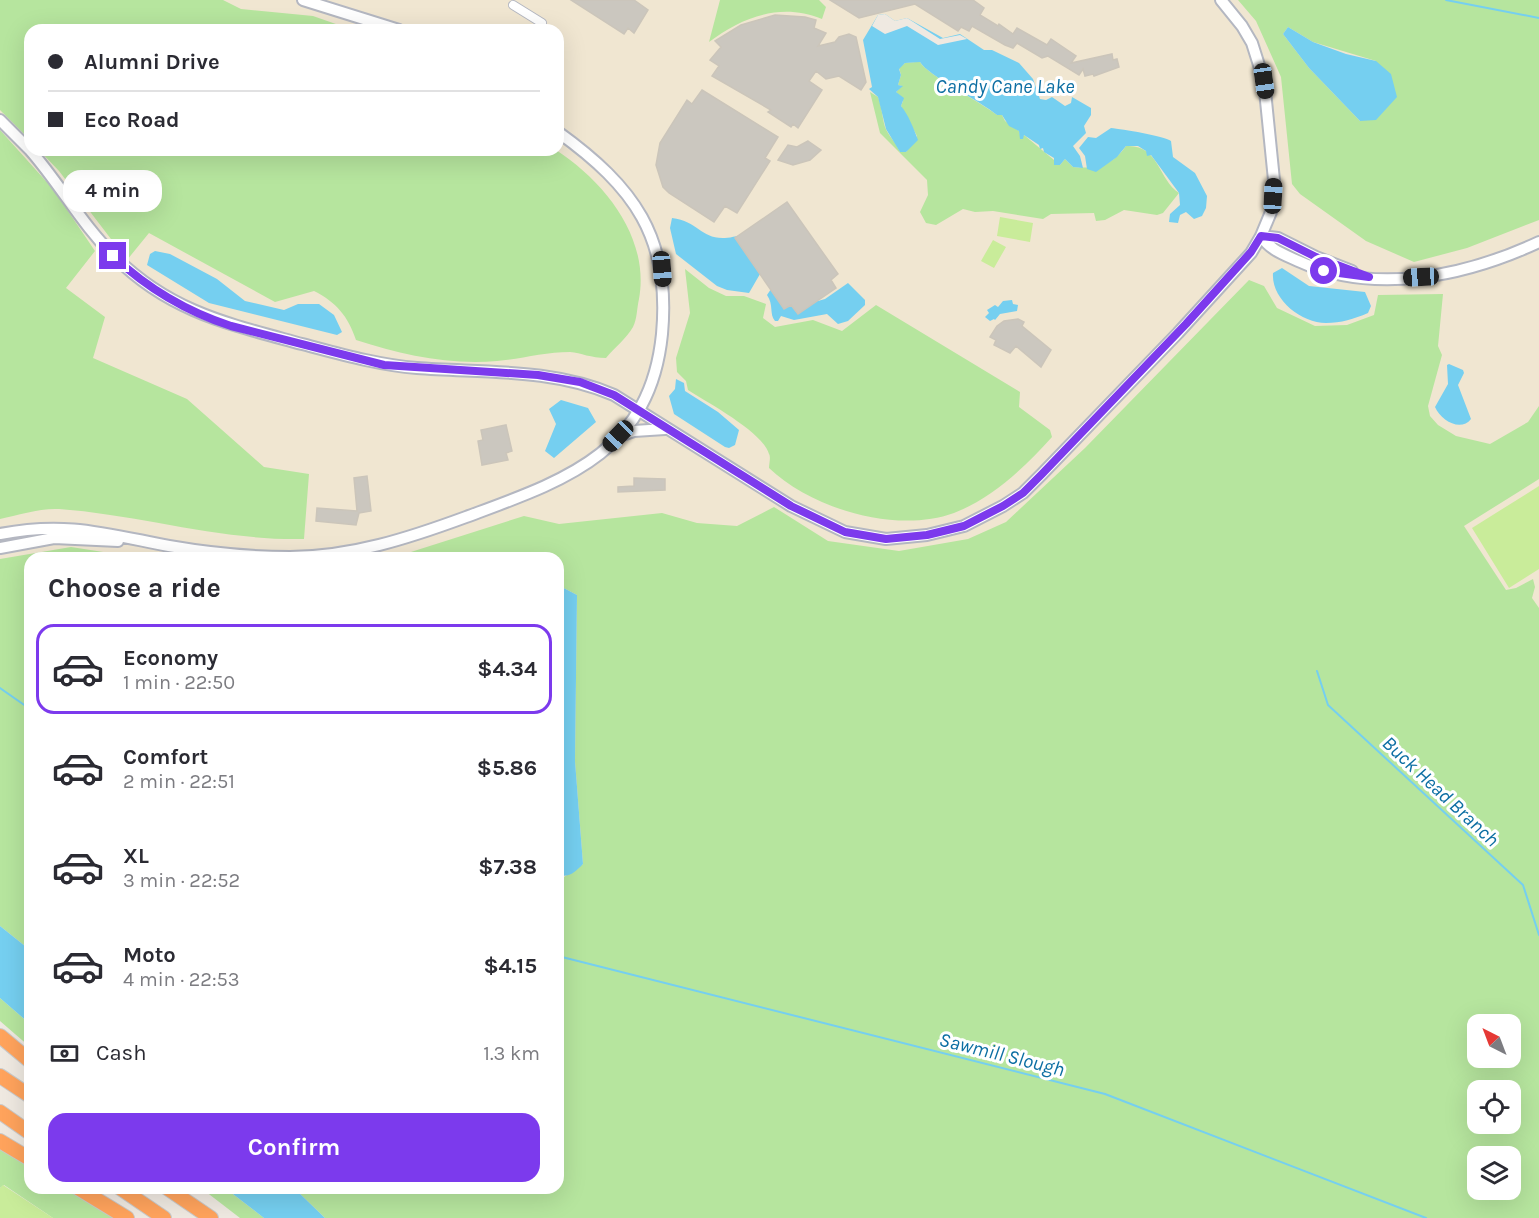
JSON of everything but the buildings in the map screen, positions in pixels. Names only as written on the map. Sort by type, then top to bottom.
[{"type":"highway","points":[[0,1036],[24,1056]]},
{"type":"highway","points":[[0,1076],[24,1092]]},
{"type":"highway","points":[[0,1105],[24,1121]]},
{"type":"highway","points":[[0,1112],[24,1129]]},
{"type":"highway","points":[[0,1141],[24,1155]]},
{"type":"highway","points":[[88,1194],[127,1218]]},
{"type":"highway","points":[[116,1194],[150,1218]]},
{"type":"highway","points":[[129,1194],[164,1218]]},
{"type":"highway","points":[[176,1194],[208,1216]]},
{"type":"highway","points":[[189,1194],[208,1216]]},
{"type":"street","points":[[303,0],[380,24]]},
{"type":"street","points":[[35,156],[61,187],[97,238],[127,269],[169,300],[207,318],[384,365],[538,375],[580,382],[614,395],[791,506],[845,532],[886,539],[927,535],[964,526],[1013,500],[1042,474],[1186,324],[1251,252],[1261,236],[1271,212],[1274,180],[1264,81],[1252,44],[1242,26],[1221,0]]},
{"type":"street","points":[[513,5],[542,23]]},
{"type":"street","points":[[0,120],[24,144]]},
{"type":"street","points":[[343,552],[389,543],[550,486],[585,466],[618,436],[650,389],[660,351],[664,308],[662,269],[654,242],[640,212],[615,179],[601,164],[564,136]]},
{"type":"street","points":[[1261,236],[1278,238],[1316,257],[1369,277],[1439,276],[1478,267],[1539,242]]},
{"type":"street","points":[[618,436],[634,431],[666,429]]},
{"type":"street","points":[[0,534],[49,527],[80,528],[219,552]]},
{"type":"street","points":[[0,548],[54,538],[84,538],[168,545]]},
{"type":"shaded area","points":[[0,0],[1539,0],[1539,1218],[564,1188],[564,552],[24,552],[24,620],[0,870]]},
{"type":"green space","points":[[0,0],[223,0],[241,9],[313,16],[336,24],[24,24],[24,134],[0,110]]},
{"type":"green space","points":[[720,0],[819,0],[826,7],[822,19],[807,14],[777,12],[748,19],[709,42]]},
{"type":"green space","points":[[1238,0],[1539,0],[1539,220],[1467,248],[1414,262],[1366,241],[1300,194],[1292,184],[1281,77],[1256,21]],"holes":[[[1288,27],[1313,42],[1376,61],[1360,121],[1309,68],[1283,34]]]},
{"type":"green space","points":[[920,62],[932,74],[997,115],[1002,115],[1005,121],[1019,131],[1021,139],[1024,135],[1060,165],[1065,159],[1073,167],[1096,167],[1115,158],[1126,146],[1137,147],[1152,156],[1166,179],[1179,193],[1163,213],[1157,215],[1124,210],[1105,220],[1096,221],[1094,213],[1051,214],[1043,219],[963,209],[936,225],[926,223],[920,212],[928,195],[927,180],[880,133],[870,92],[878,97],[888,134],[900,152],[906,152],[917,136],[901,106],[903,101],[896,92],[902,86],[898,85],[901,75],[899,68],[905,63]]},
{"type":"green space","points":[[0,130],[53,189],[95,251],[66,288],[105,317],[93,358],[187,399],[264,467],[309,474],[304,539],[242,536],[120,516],[59,509],[0,519]]},
{"type":"green space","points":[[45,156],[564,156],[607,195],[630,233],[638,254],[641,276],[635,321],[627,335],[606,358],[570,352],[497,361],[461,362],[425,358],[373,345],[356,340],[340,311],[329,300],[314,291],[275,302],[149,233],[127,260],[59,171]]},
{"type":"green space","points":[[1000,217],[1033,223],[1030,242],[997,236]]},
{"type":"green space","points":[[993,240],[1006,247],[994,268],[981,261]]},
{"type":"green space","points":[[685,269],[709,288],[726,296],[744,296],[766,304],[763,318],[775,327],[813,320],[842,331],[876,305],[1020,392],[1019,407],[1050,430],[1052,437],[1008,481],[982,499],[954,513],[931,519],[907,521],[881,519],[831,506],[787,483],[769,468],[770,455],[765,445],[757,437],[734,419],[688,390],[686,381],[677,372],[676,358],[690,313]]},
{"type":"green space","points":[[1249,280],[1264,286],[1277,308],[1315,326],[1347,325],[1374,315],[1378,295],[1443,294],[1438,346],[1442,355],[1428,406],[1430,416],[1438,425],[1456,436],[1490,444],[1528,422],[1539,406],[1539,479],[1464,526],[1506,590],[1516,588],[1533,579],[1535,587],[1532,598],[1539,608],[1539,1218],[325,1218],[300,1194],[564,1194],[564,877],[583,864],[575,761],[577,595],[564,588],[564,552],[411,552],[524,516],[559,524],[662,513],[697,523],[737,526],[774,507],[828,541],[899,551],[968,539],[1006,522],[1085,448]]},
{"type":"green space","points":[[1539,486],[1539,569],[1509,588],[1472,528]]},
{"type":"green space","points":[[71,547],[103,552],[41,552]]},
{"type":"green space","points":[[24,555],[24,945],[0,926],[0,559]]},
{"type":"green space","points":[[0,998],[24,1019],[24,1042],[0,1021]]},
{"type":"green space","points":[[0,1146],[24,1160],[24,1194],[79,1194],[116,1218],[53,1218],[4,1185],[0,1188]]},
{"type":"green space","points":[[3,1185],[53,1218],[0,1218],[0,1188]]},
{"type":"green space","points":[[209,1194],[233,1194],[264,1218],[240,1218]]},
{"type":"water","name":"Candy Cane Lake","points":[[885,14],[895,21],[907,18],[943,38],[960,34],[984,50],[992,50],[1019,63],[1033,79],[1040,99],[1046,100],[1052,97],[1065,106],[1071,103],[1072,97],[1091,108],[1091,115],[1084,126],[1086,133],[1073,146],[1080,156],[1083,168],[1073,167],[1065,159],[1060,165],[1054,165],[1054,158],[1024,135],[1023,139],[1020,139],[1019,131],[1009,126],[1002,115],[997,115],[943,81],[920,62],[905,63],[899,69],[901,75],[898,85],[903,86],[896,92],[904,98],[901,106],[918,140],[906,152],[900,152],[886,129],[878,97],[869,89],[872,87],[863,40],[878,15]]},
{"type":"water","points":[[1288,27],[1313,42],[1346,54],[1376,61],[1391,74],[1397,97],[1376,120],[1360,121],[1309,68],[1283,34]]},
{"type":"water","points":[[1111,128],[1152,135],[1171,141],[1173,157],[1195,173],[1207,196],[1206,208],[1202,216],[1194,219],[1186,212],[1180,215],[1178,223],[1169,222],[1170,214],[1180,205],[1179,193],[1151,155],[1147,156],[1146,151],[1138,146],[1126,146],[1117,157],[1096,172],[1087,169],[1085,156],[1079,148],[1088,137],[1096,138]]},
{"type":"water","points":[[672,218],[683,220],[705,233],[721,238],[747,233],[760,274],[749,293],[717,286],[676,254],[670,228]]},
{"type":"water","points":[[155,251],[170,254],[217,279],[245,301],[284,310],[298,304],[319,304],[334,315],[342,332],[337,335],[209,303],[147,265],[150,254]]},
{"type":"water","points":[[1282,268],[1309,286],[1365,292],[1371,306],[1368,313],[1332,323],[1307,319],[1289,308],[1277,292],[1273,273]]},
{"type":"water","points":[[775,283],[808,290],[818,301],[825,299],[848,283],[865,300],[865,305],[848,321],[838,324],[827,314],[794,320],[781,316],[778,321],[775,321],[767,295]]},
{"type":"water","points":[[1012,300],[1013,304],[1018,305],[1017,311],[1000,314],[995,320],[990,321],[985,317],[989,313],[987,310],[995,305],[998,307],[1003,301]]},
{"type":"water","points":[[1447,365],[1463,370],[1464,373],[1458,385],[1471,419],[1462,425],[1446,420],[1435,407],[1448,384]]},
{"type":"water","points":[[676,379],[684,383],[685,391],[718,412],[739,430],[735,445],[725,447],[674,414],[669,396],[675,389]]},
{"type":"water","points":[[561,400],[588,408],[596,422],[554,458],[545,451],[556,424],[549,409]]},
{"type":"water","points":[[564,588],[577,595],[575,761],[583,864],[575,872],[564,876]]},
{"type":"water","points":[[0,926],[24,945],[24,1019],[0,998]]},
{"type":"water","points":[[233,1194],[300,1194],[325,1218],[264,1218]]},
{"type":"pier","points":[[885,14],[895,21],[907,18],[940,39],[960,35],[967,39],[938,45],[907,26],[885,34],[872,26],[878,15]]},
{"type":"waterway","points":[[1446,0],[1539,18]]},
{"type":"waterway","name":"Buck Head Branch","points":[[1317,671],[1328,705],[1523,885],[1539,935]]},
{"type":"waterway","name":"Sawmill Slough","points":[[0,688],[24,705]]},
{"type":"waterway","name":"Sawmill Slough","points":[[564,958],[1105,1094],[1426,1218]]},
{"type":"route","points":[[113,256],[143,282],[169,300],[207,318],[231,326],[384,365],[538,375],[596,387],[614,395],[791,506],[845,532],[886,539],[927,535],[964,526],[986,516],[1023,493],[1178,333],[1251,252],[1261,236],[1278,238],[1316,257],[1369,277],[1324,271]]}]
